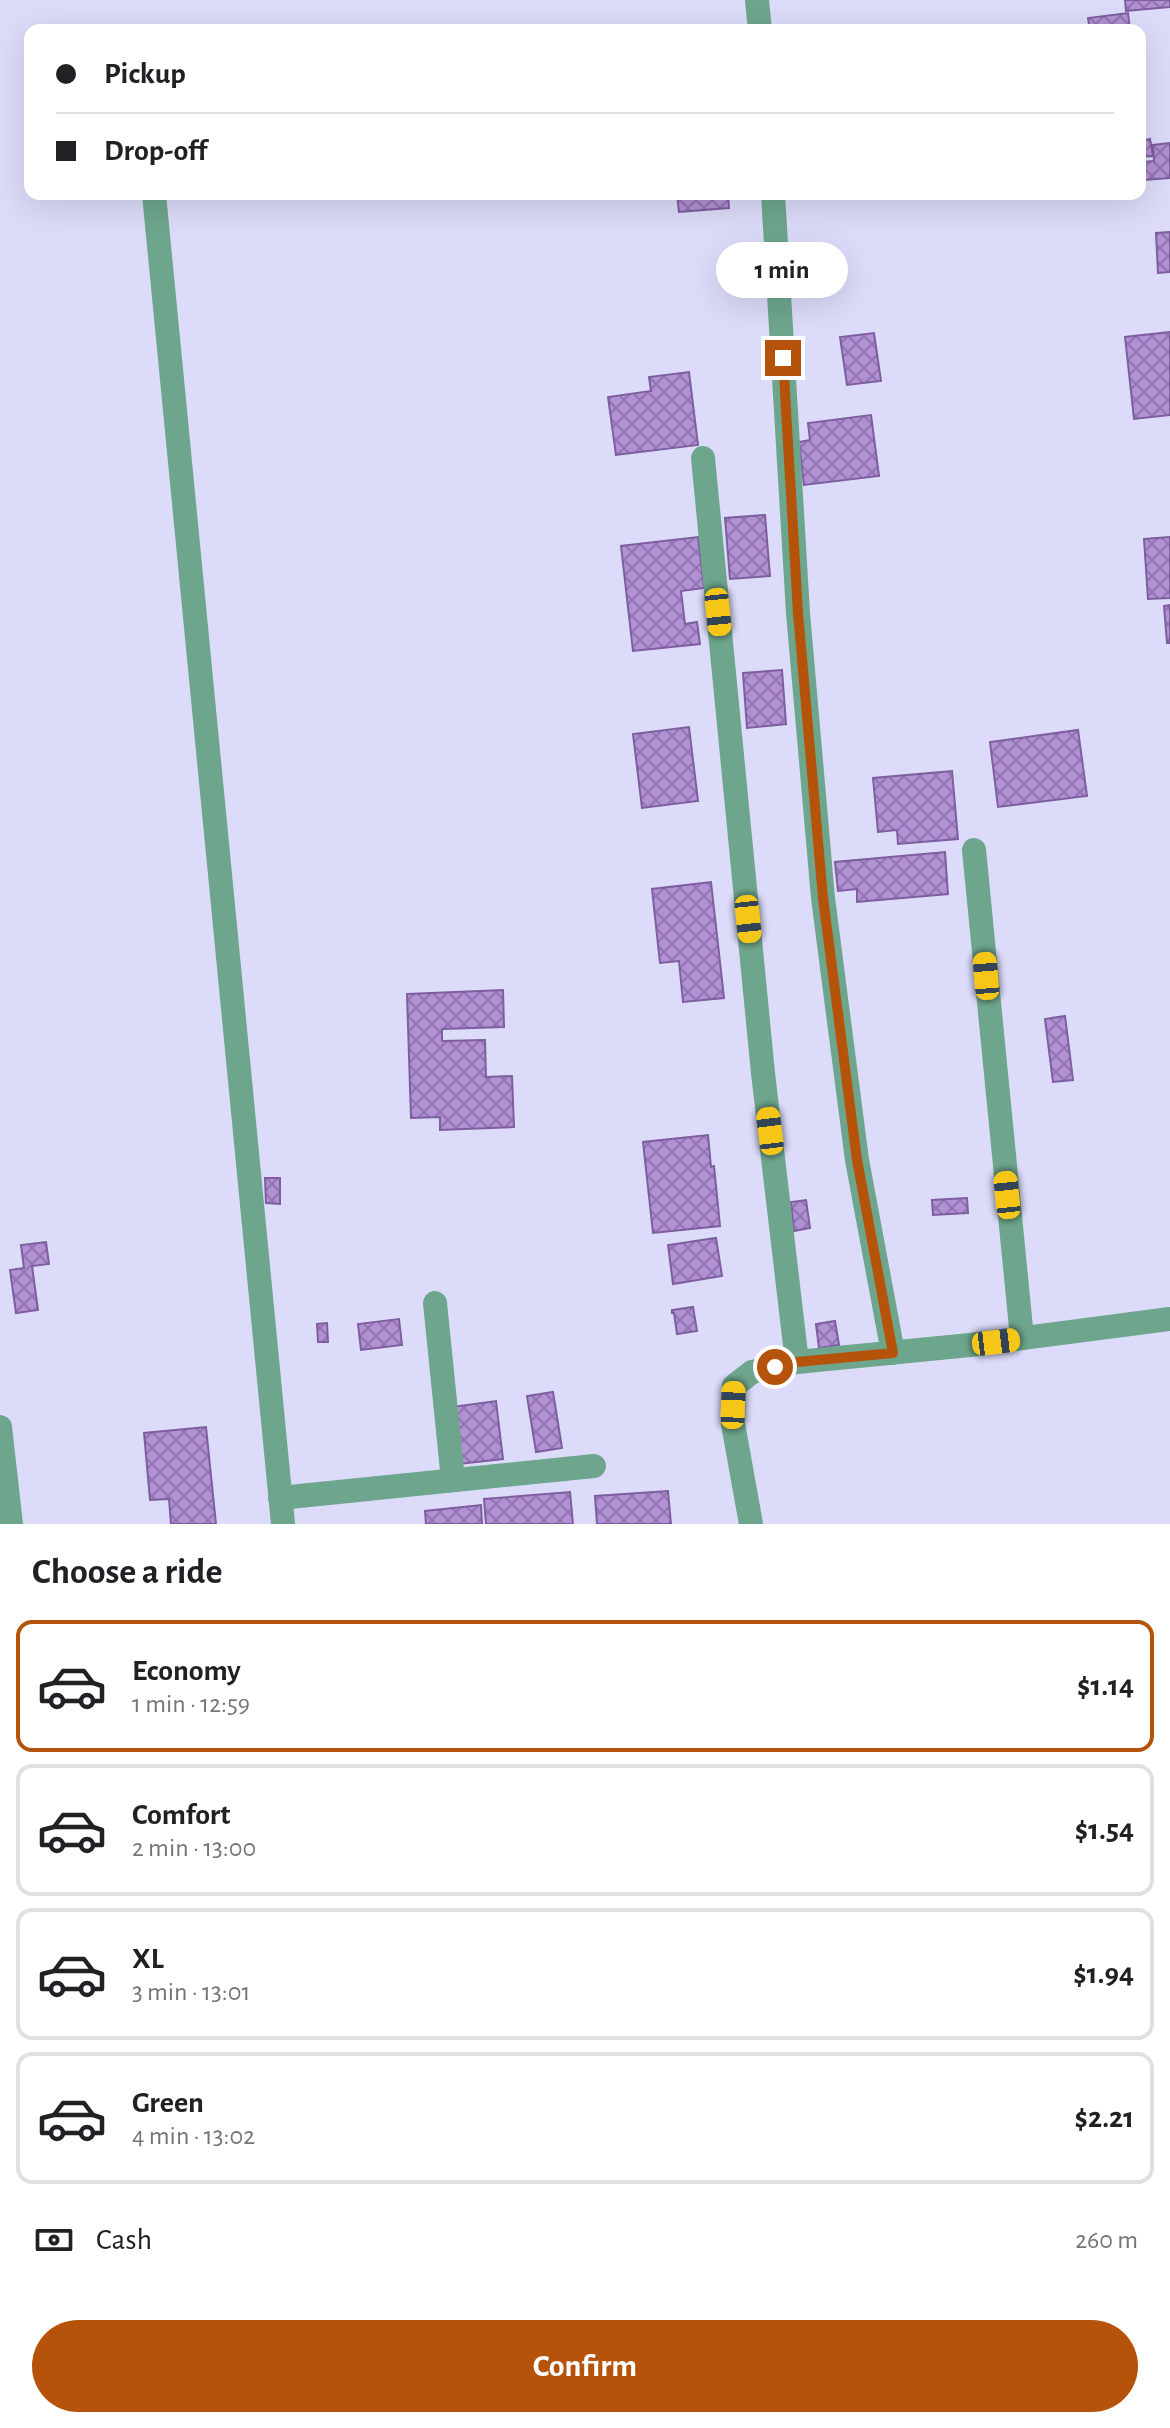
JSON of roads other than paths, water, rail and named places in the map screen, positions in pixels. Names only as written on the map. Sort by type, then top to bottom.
[{"type":"street","points":[[757,0],[759,24]]},
{"type":"street","points":[[155,200],[283,1524]]},
{"type":"street","points":[[773,200],[798,613],[823,898],[857,1160],[893,1353]]},
{"type":"street","points":[[703,458],[763,1073],[797,1362]]},
{"type":"street","points":[[974,850],[1022,1338]]},
{"type":"street","points":[[435,1303],[453,1480]]},
{"type":"street","points":[[751,1524],[733,1424],[734,1386],[752,1372],[797,1362],[1170,1319]]},
{"type":"street","points":[[0,1427],[11,1524]]},
{"type":"street","points":[[280,1498],[594,1466]]}]
